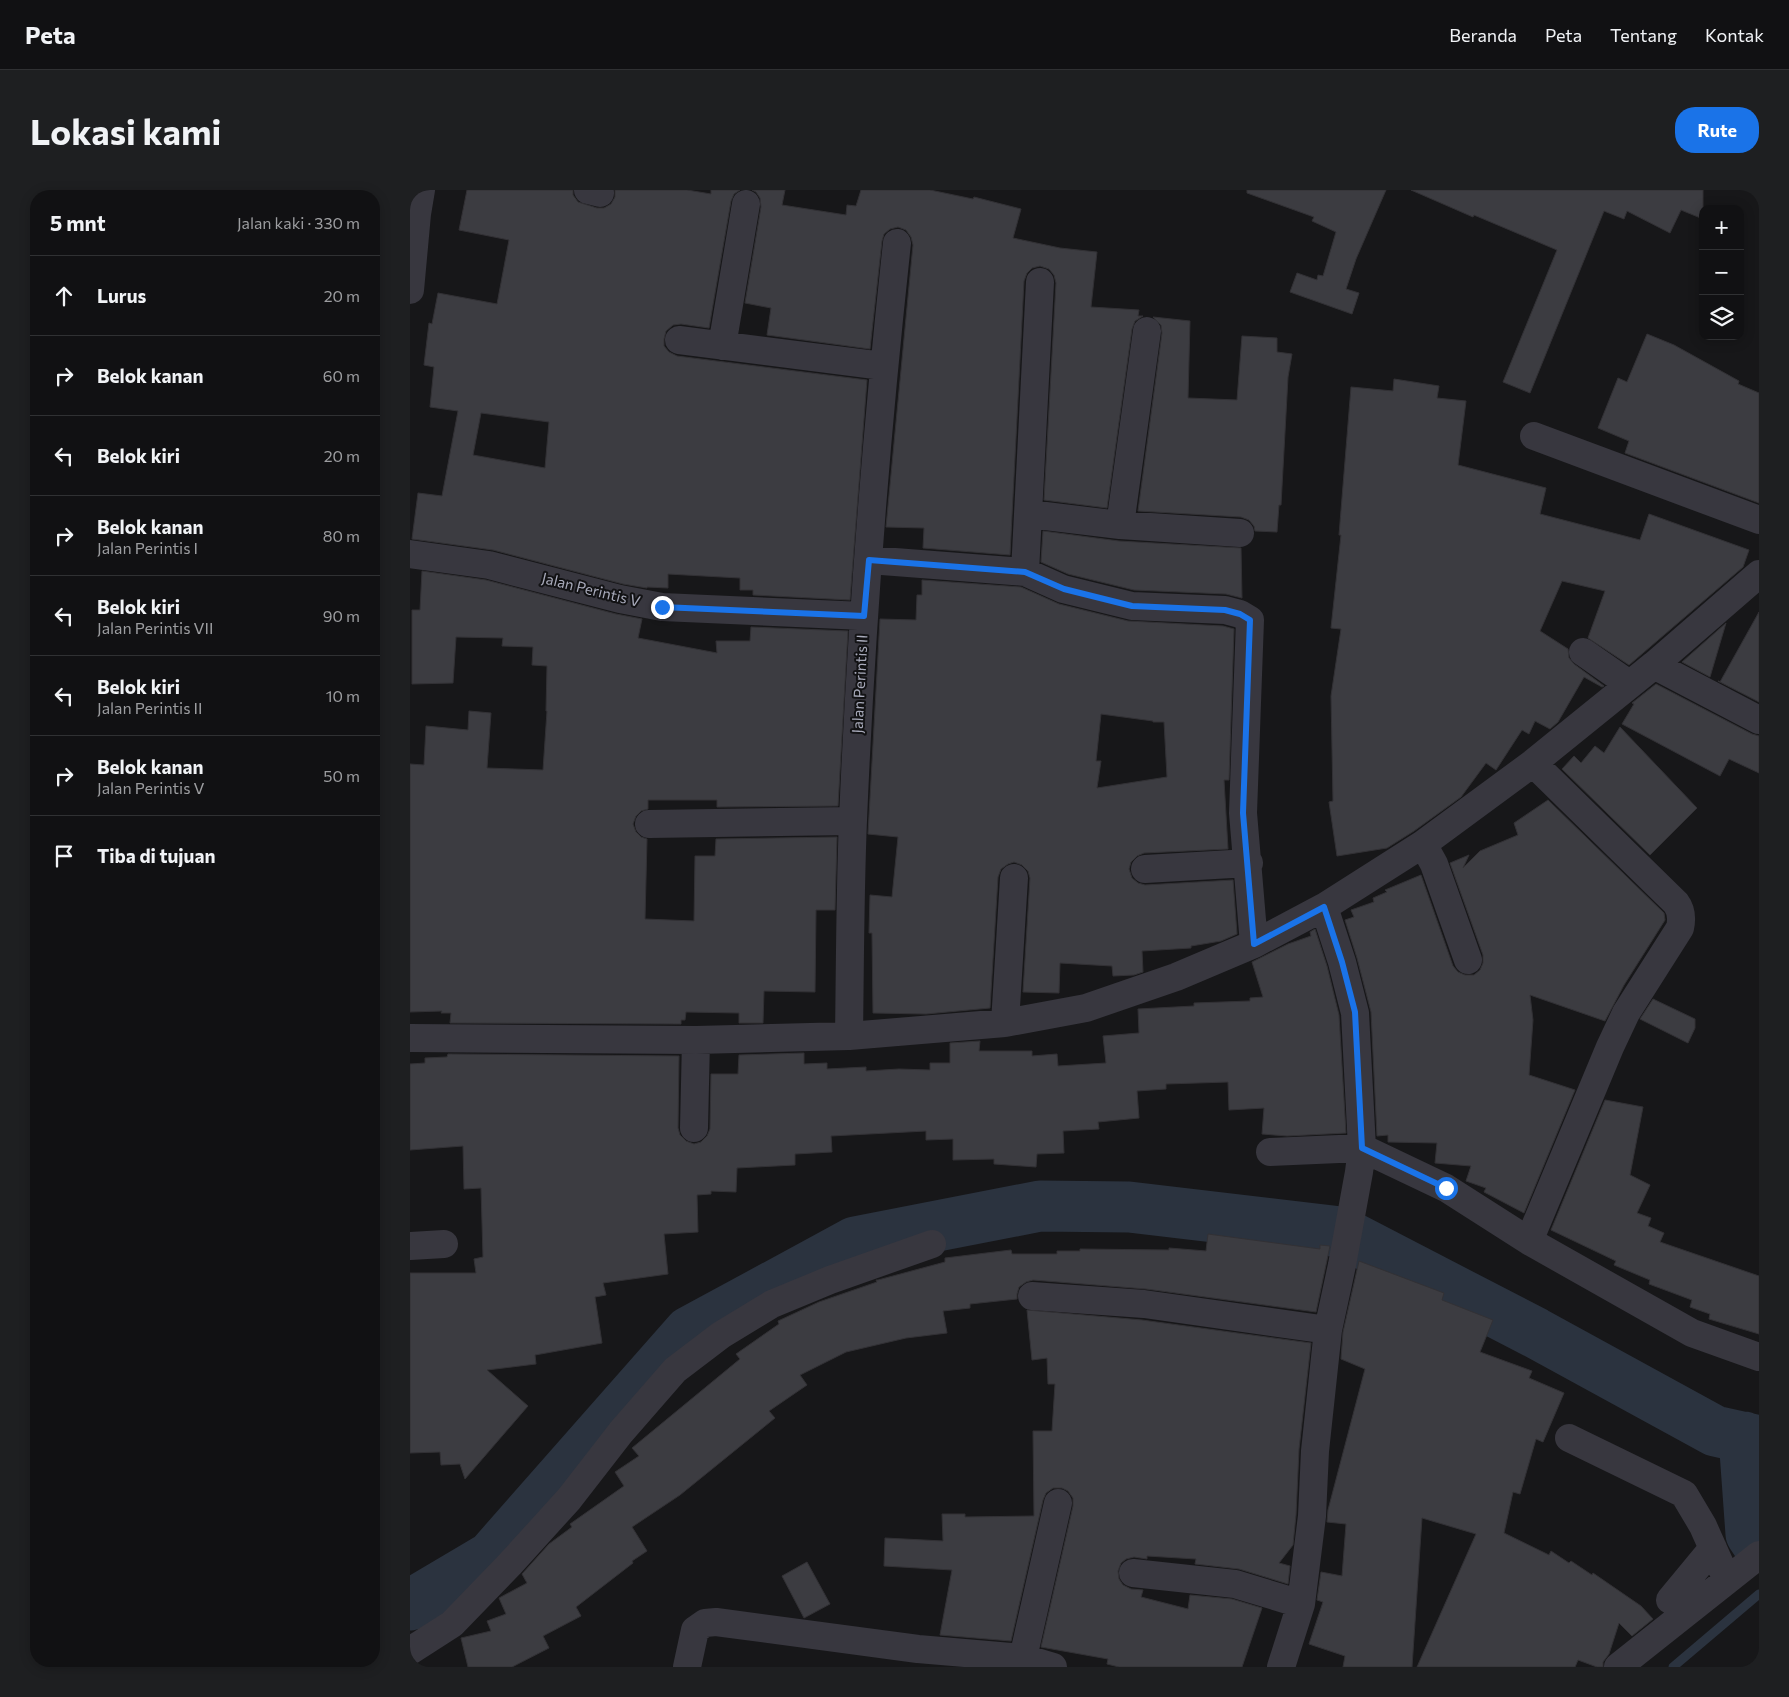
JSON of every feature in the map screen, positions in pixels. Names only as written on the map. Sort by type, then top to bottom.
[{"type":"street","points":[[410,290],[421,190]]},
{"type":"street","points":[[722,346],[746,204]]},
{"type":"street","name":"Jalan Perintis II","points":[[849,1036],[853,821],[864,616],[883,366],[897,243]]},
{"type":"street","points":[[1025,572],[1040,282]]},
{"type":"street","points":[[1120,525],[1147,331]]},
{"type":"street","points":[[679,340],[883,366]]},
{"type":"street","points":[[1534,436],[1759,520]]},
{"type":"street","points":[[1029,514],[1120,525],[1240,533]]},
{"type":"street","name":"Jalan Perintis V","points":[[410,554],[489,565],[620,599],[662,607],[864,616]]},
{"type":"street","points":[[869,560],[1025,572],[1064,589],[1132,606],[1225,610],[1240,614],[1250,620],[1243,813],[1249,864],[1254,944]]},
{"type":"street","points":[[410,1038],[696,1040],[849,1036],[1005,1023],[1086,1008],[1176,977],[1254,944],[1324,907],[1423,844],[1533,764],[1654,665],[1759,574]]},
{"type":"street","points":[[1582,652],[1629,684]]},
{"type":"street","points":[[1654,665],[1759,720]]},
{"type":"street","points":[[1529,1241],[1610,1046],[1626,1013],[1680,928],[1682,920],[1676,903],[1533,764]]},
{"type":"street","points":[[649,824],[853,821]]},
{"type":"street","points":[[1423,844],[1434,864],[1468,960]]},
{"type":"street","points":[[1145,869],[1249,864]]},
{"type":"street","points":[[1005,1023],[1014,878]]},
{"type":"street","points":[[1281,1667],[1301,1604],[1312,1516],[1315,1451],[1328,1330],[1342,1265],[1360,1160],[1355,1012],[1342,962],[1324,907]]},
{"type":"street","points":[[694,1128],[696,1040]]},
{"type":"street","points":[[1270,1152],[1360,1160],[1446,1188],[1529,1241],[1692,1333],[1759,1357]]},
{"type":"street","points":[[410,1246],[444,1244]]},
{"type":"street","points":[[410,1651],[452,1624],[510,1564],[569,1499],[622,1432],[683,1364],[721,1335],[772,1304],[830,1280],[932,1244]]},
{"type":"street","points":[[1032,1296],[1144,1304],[1328,1330]]},
{"type":"street","points":[[1569,1438],[1684,1494],[1703,1526],[1727,1580]]},
{"type":"street","points":[[1022,1658],[1058,1504]]},
{"type":"street","points":[[1670,1600],[1713,1548]]},
{"type":"street","points":[[1618,1667],[1754,1559]]},
{"type":"street","points":[[1133,1572],[1235,1584],[1301,1604]]},
{"type":"street","points":[[687,1667],[695,1630],[705,1623],[716,1622],[918,1648],[1022,1658],[1052,1667]]},
{"type":"building","points":[[467,190],[573,190],[573,195],[578,202],[597,208],[604,208],[611,204],[615,197],[615,190],[687,190],[711,194],[711,190],[740,190],[734,194],[731,201],[709,328],[681,324],[673,325],[666,331],[664,346],[669,352],[677,356],[867,380],[850,600],[753,595],[753,590],[740,590],[740,578],[668,574],[668,588],[647,588],[623,584],[493,550],[412,539],[418,493],[442,496],[458,411],[430,407],[434,367],[424,365],[429,323],[432,324],[438,293],[497,304],[509,240],[459,230]],"holes":[[[481,413],[549,422],[545,468],[473,455]]]},
{"type":"building","points":[[752,190],[785,190],[782,205],[846,215],[847,205],[856,206],[861,190],[930,190],[973,199],[974,197],[1021,209],[1013,238],[1060,248],[1097,252],[1091,307],[1139,310],[1138,316],[1143,316],[1135,321],[1132,329],[1107,508],[1044,500],[1056,283],[1054,275],[1049,269],[1040,266],[1032,268],[1027,273],[1024,281],[1010,555],[923,548],[924,528],[886,527],[913,245],[911,237],[906,230],[898,227],[890,229],[884,234],[870,349],[767,335],[771,308],[745,303],[761,207],[760,198]]},
{"type":"building","points":[[1247,190],[1386,190],[1356,259],[1346,289],[1359,293],[1352,314],[1290,292],[1297,273],[1317,280],[1318,275],[1323,276],[1336,232],[1312,221],[1314,217],[1247,193]]},
{"type":"building","points":[[1411,190],[1703,190],[1703,205],[1699,205],[1699,217],[1681,210],[1670,233],[1627,211],[1624,219],[1604,211],[1530,393],[1503,382],[1557,250],[1474,215],[1473,217]]},
{"type":"building","points":[[1153,317],[1190,321],[1188,398],[1237,400],[1242,336],[1277,338],[1277,352],[1292,354],[1288,377],[1281,505],[1279,505],[1277,532],[1255,531],[1254,526],[1249,520],[1241,517],[1138,511],[1162,333],[1161,325]]},
{"type":"building","points":[[1647,334],[1674,345],[1739,381],[1738,384],[1759,393],[1759,503],[1625,453],[1629,441],[1598,428],[1618,378],[1627,382]]},
{"type":"building","points":[[1394,379],[1439,386],[1437,398],[1466,401],[1458,465],[1546,488],[1540,514],[1640,540],[1649,514],[1749,550],[1743,567],[1629,665],[1588,638],[1605,591],[1562,581],[1540,631],[1568,649],[1569,658],[1574,664],[1604,686],[1602,687],[1584,677],[1558,722],[1550,729],[1535,721],[1529,734],[1522,730],[1496,770],[1486,763],[1461,797],[1414,831],[1387,848],[1337,856],[1329,802],[1333,801],[1331,696],[1341,629],[1331,628],[1341,535],[1339,535],[1351,387],[1393,391]]},
{"type":"building","points":[[1043,531],[1119,541],[1241,548],[1242,598],[1226,594],[1134,590],[1068,574],[1041,562]]},
{"type":"building","points":[[422,571],[486,580],[642,619],[638,638],[717,653],[716,641],[750,641],[751,627],[848,631],[838,806],[717,807],[717,800],[648,800],[648,809],[641,811],[636,816],[633,824],[636,832],[641,837],[647,839],[645,919],[694,921],[695,856],[715,856],[716,839],[837,837],[835,910],[816,910],[815,992],[764,991],[763,1023],[739,1023],[739,1013],[686,1012],[685,1020],[681,1020],[681,1024],[450,1023],[451,1013],[441,1013],[442,1011],[410,1012],[410,764],[424,765],[426,726],[468,730],[469,711],[491,713],[487,768],[543,770],[547,711],[547,666],[532,665],[533,647],[502,646],[503,638],[456,637],[453,683],[412,684],[412,610],[420,610]]},
{"type":"building","points":[[922,580],[1021,587],[1059,604],[1128,621],[1223,626],[1234,629],[1229,780],[1224,780],[1228,849],[1144,853],[1137,856],[1131,862],[1129,869],[1132,878],[1138,883],[1145,885],[1233,880],[1237,934],[1221,941],[1191,946],[1191,948],[1142,951],[1143,972],[1134,975],[1113,976],[1112,966],[1060,963],[1059,993],[1023,992],[1030,878],[1028,871],[1022,865],[1014,862],[1001,869],[998,877],[990,1008],[926,1014],[873,1013],[872,933],[869,933],[870,895],[892,897],[898,837],[868,834],[880,619],[916,620],[917,595],[922,595]],"holes":[[[1101,714],[1164,722],[1167,777],[1097,788],[1101,761],[1096,761]]]},
{"type":"building","points":[[1759,612],[1759,702],[1718,681],[1720,682]]},
{"type":"building","points":[[1726,623],[1710,677],[1682,662]]},
{"type":"building","points":[[1656,684],[1759,736],[1759,773],[1729,759],[1720,776],[1622,724],[1634,704],[1632,703]]},
{"type":"building","points":[[1620,727],[1697,808],[1650,855],[1562,769],[1574,756],[1581,763],[1595,746],[1604,753]]},
{"type":"building","points":[[1548,800],[1664,913],[1665,920],[1624,985],[1605,1021],[1530,995],[1533,1020],[1529,1075],[1575,1090],[1524,1213],[1484,1192],[1486,1188],[1466,1181],[1471,1166],[1435,1163],[1437,1143],[1388,1142],[1388,1135],[1377,1136],[1371,1012],[1345,920],[1354,917],[1351,910],[1374,902],[1373,898],[1387,892],[1385,890],[1421,875],[1453,966],[1458,972],[1465,975],[1474,975],[1480,970],[1483,963],[1483,955],[1450,863],[1469,855],[1463,868],[1480,851],[1518,835],[1514,823]]},
{"type":"building","points":[[1315,929],[1327,966],[1339,1015],[1346,1133],[1287,1136],[1262,1134],[1264,1108],[1229,1110],[1228,1082],[1166,1084],[1166,1089],[1137,1091],[1139,1118],[1098,1122],[1099,1129],[1063,1131],[1064,1153],[1037,1154],[1036,1167],[994,1164],[994,1159],[953,1160],[953,1139],[926,1140],[926,1131],[831,1136],[832,1152],[795,1154],[795,1165],[737,1168],[736,1192],[711,1191],[711,1194],[697,1195],[698,1232],[664,1234],[668,1274],[603,1283],[606,1295],[595,1297],[602,1343],[535,1355],[536,1364],[487,1370],[528,1406],[465,1479],[460,1464],[441,1465],[440,1452],[410,1453],[410,1273],[476,1273],[474,1259],[483,1257],[481,1188],[464,1189],[463,1146],[410,1150],[410,1064],[425,1063],[425,1058],[447,1057],[448,1054],[679,1056],[678,1128],[680,1135],[686,1141],[694,1144],[701,1142],[707,1136],[710,1129],[711,1074],[738,1074],[739,1055],[804,1053],[804,1064],[827,1063],[827,1069],[866,1067],[866,1071],[930,1070],[930,1063],[950,1063],[950,1043],[980,1041],[979,1051],[1032,1051],[1032,1056],[1057,1054],[1058,1066],[1106,1063],[1103,1036],[1139,1033],[1138,1009],[1194,1006],[1194,1003],[1250,1001],[1250,998],[1263,997],[1252,962],[1288,944],[1311,936],[1310,932]]},
{"type":"building","points":[[1653,999],[1695,1019],[1695,1028],[1688,1043],[1640,1019]]},
{"type":"building","points":[[1605,1100],[1643,1107],[1630,1175],[1650,1185],[1637,1213],[1651,1218],[1648,1226],[1664,1233],[1660,1242],[1759,1276],[1759,1334],[1709,1319],[1710,1314],[1690,1307],[1692,1300],[1649,1284],[1650,1280],[1614,1265],[1616,1261],[1551,1230]]},
{"type":"building","points":[[1208,1234],[1320,1249],[1320,1245],[1330,1246],[1316,1312],[1146,1289],[1033,1280],[1019,1287],[1017,1299],[970,1304],[970,1308],[943,1311],[947,1333],[906,1338],[846,1352],[800,1375],[807,1385],[769,1411],[775,1418],[680,1495],[632,1527],[647,1551],[576,1607],[581,1616],[543,1636],[549,1648],[512,1667],[468,1667],[461,1638],[491,1631],[487,1621],[506,1614],[499,1598],[527,1583],[522,1574],[549,1544],[572,1527],[570,1524],[624,1486],[615,1472],[639,1456],[632,1448],[740,1359],[736,1354],[779,1324],[778,1321],[819,1302],[877,1282],[876,1280],[945,1262],[945,1258],[1011,1250],[1012,1254],[1057,1254],[1057,1251],[1080,1251],[1080,1249],[1169,1250],[1169,1248],[1206,1251]]},
{"type":"building","points":[[1359,1261],[1444,1293],[1442,1300],[1493,1320],[1480,1352],[1532,1371],[1529,1378],[1564,1393],[1543,1442],[1536,1439],[1520,1494],[1513,1492],[1504,1533],[1549,1555],[1551,1551],[1569,1563],[1571,1561],[1592,1575],[1593,1573],[1641,1606],[1653,1619],[1632,1636],[1619,1623],[1609,1654],[1603,1662],[1603,1667],[1597,1667],[1578,1660],[1575,1667],[1417,1667],[1476,1534],[1422,1518],[1412,1667],[1343,1667],[1345,1656],[1309,1644],[1323,1602],[1317,1600],[1321,1572],[1342,1576],[1346,1524],[1327,1522],[1328,1510],[1365,1369],[1341,1359],[1343,1332]]},
{"type":"building","points":[[1027,1310],[1142,1320],[1311,1343],[1299,1449],[1293,1545],[1279,1563],[1290,1566],[1288,1584],[1239,1569],[1195,1564],[1196,1559],[1147,1556],[1147,1559],[1134,1557],[1126,1559],[1121,1563],[1118,1571],[1119,1579],[1123,1585],[1131,1589],[1143,1590],[1141,1597],[1188,1609],[1190,1595],[1232,1599],[1262,1608],[1242,1667],[1119,1667],[1107,1664],[1108,1659],[1041,1647],[1073,1506],[1073,1498],[1068,1491],[1062,1488],[1053,1488],[1046,1493],[1043,1500],[1011,1641],[940,1635],[952,1570],[884,1566],[885,1538],[943,1541],[942,1514],[965,1514],[965,1517],[1034,1516],[1033,1431],[1052,1431],[1055,1384],[1048,1384],[1047,1358],[1032,1360]]},
{"type":"building","points":[[807,1562],[830,1604],[804,1618],[782,1576]]},
{"type":"waterway","points":[[410,1605],[491,1557],[689,1332],[855,1242],[1040,1206],[1129,1207],[1341,1232],[1536,1333],[1715,1431],[1759,1441]]},
{"type":"waterway","points":[[1744,1437],[1751,1534],[1759,1546]]},
{"type":"waterway","points":[[1673,1667],[1759,1594]]},
{"type":"route","points":[[662,607],[864,616],[869,560],[1025,572],[1064,589],[1132,606],[1225,610],[1240,614],[1250,620],[1243,813],[1249,864],[1254,944],[1324,907],[1342,962],[1355,1012],[1362,1148],[1446,1188]]}]
